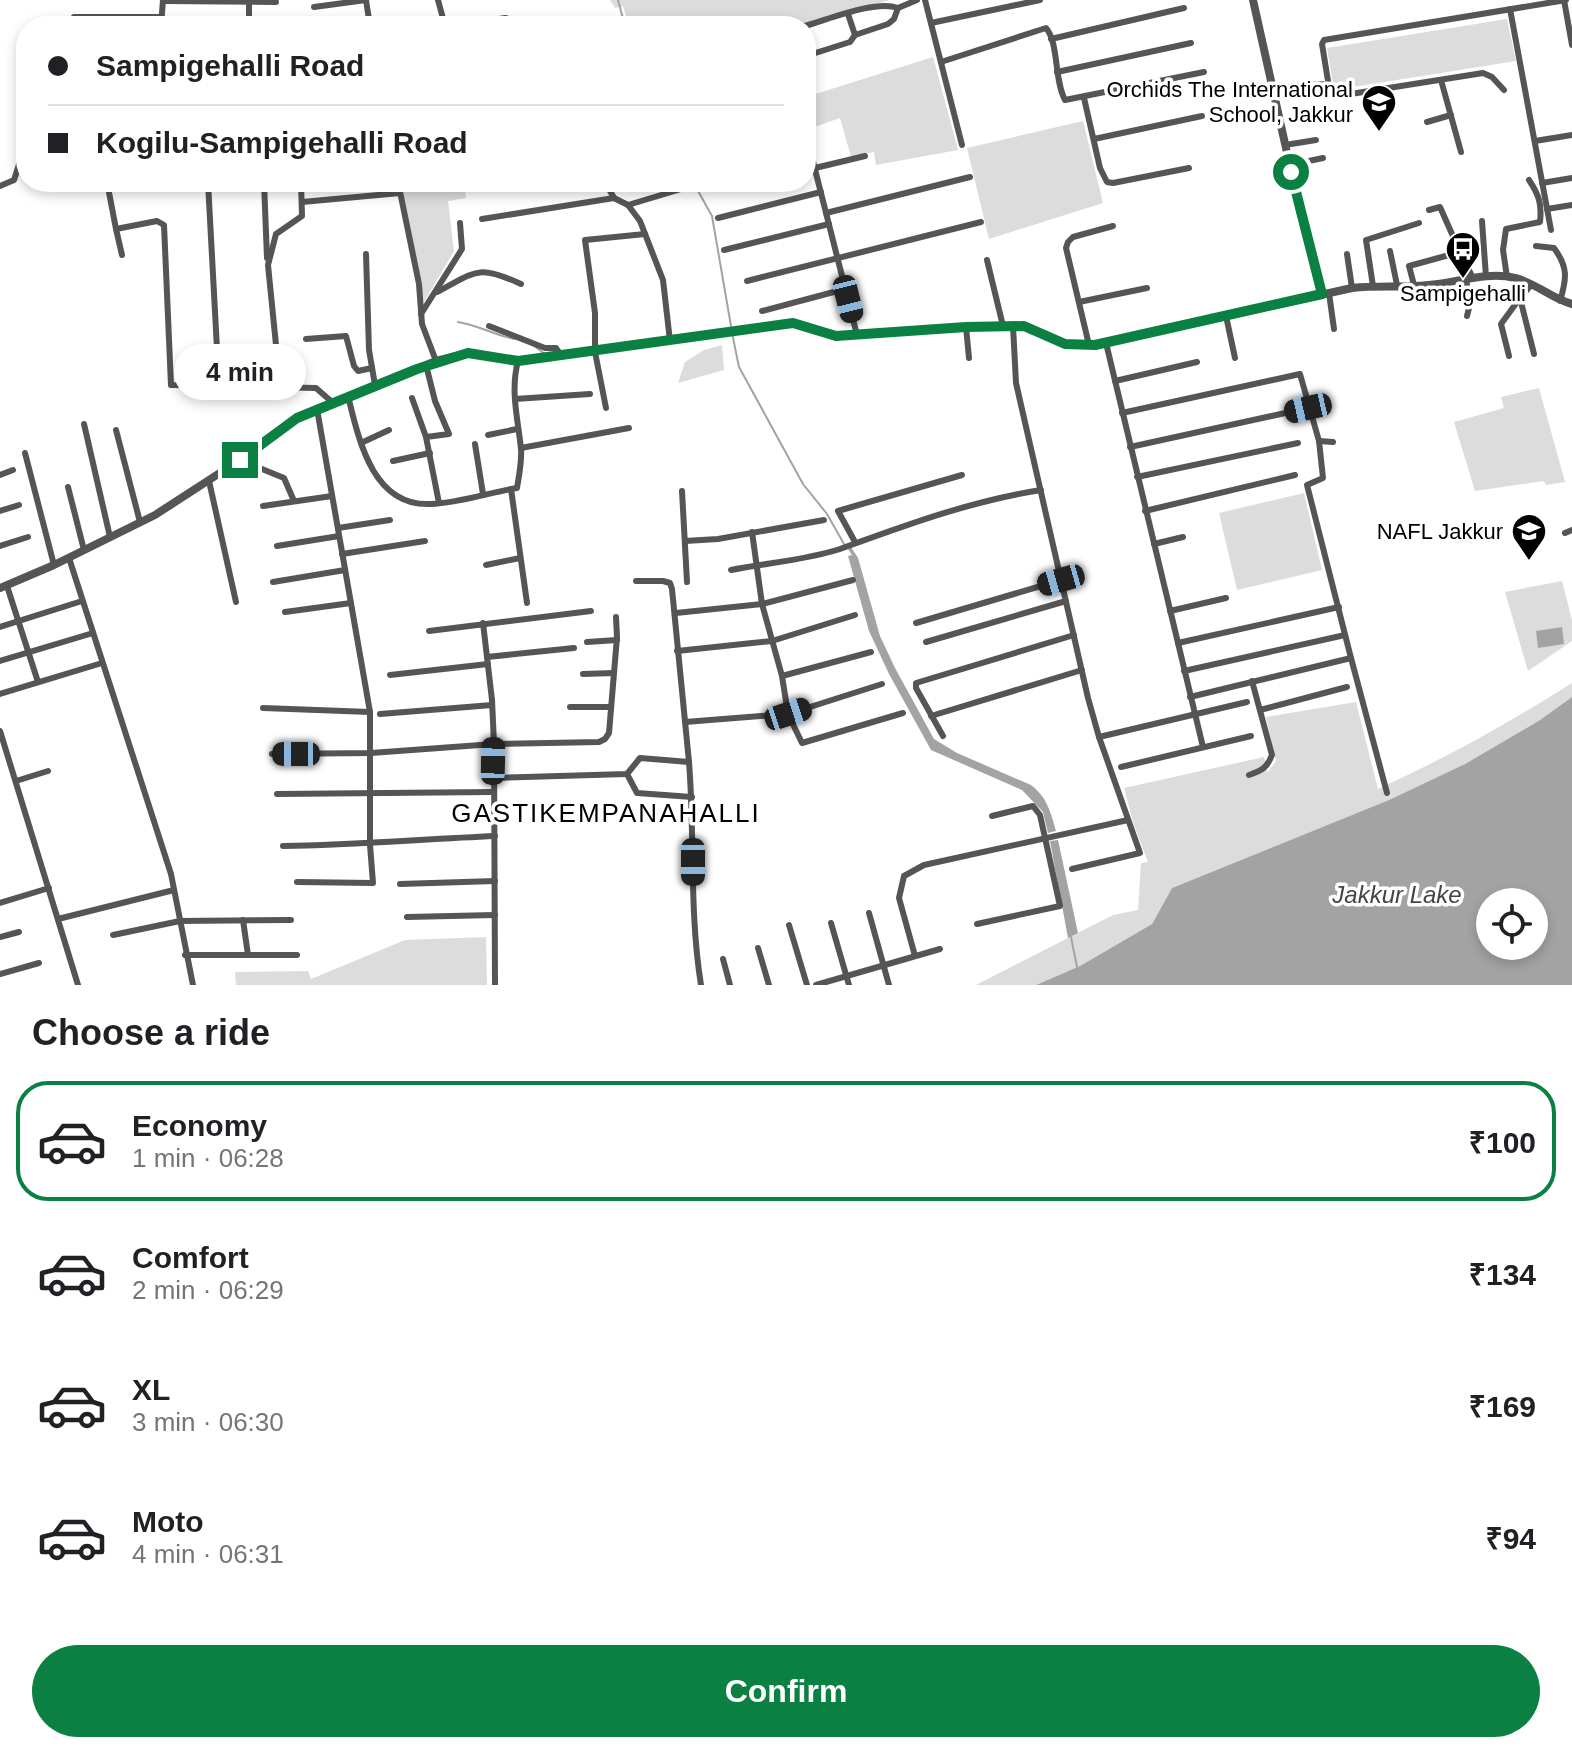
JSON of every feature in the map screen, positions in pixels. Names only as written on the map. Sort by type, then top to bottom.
[{"type":"street","points":[[314,7],[366,0],[368,16]]},
{"type":"street","points":[[816,23],[887,4],[898,8],[917,0]]},
{"type":"street","points":[[925,0],[962,145]]},
{"type":"street","points":[[931,23],[1040,0]]},
{"type":"street","points":[[1253,0],[1285,145],[1334,329]]},
{"type":"street","points":[[1504,90],[1492,77],[1483,73],[1338,96],[1330,93],[1322,44],[1324,40],[1561,0],[1572,45]]},
{"type":"street","points":[[163,1],[276,2]]},
{"type":"street","points":[[816,53],[850,42],[855,35],[888,24],[894,19],[898,8]]},
{"type":"street","points":[[1051,39],[1184,8]]},
{"type":"street","points":[[1510,9],[1551,230]]},
{"type":"street","points":[[848,14],[855,35]]},
{"type":"street","points":[[941,62],[1046,28],[1065,100],[1204,72]]},
{"type":"street","points":[[1057,72],[1191,43]]},
{"type":"street","points":[[1441,80],[1461,152]]},
{"type":"street","points":[[1272,87],[1328,84]]},
{"type":"street","points":[[1084,98],[1100,168],[1107,182],[1189,168]]},
{"type":"street","points":[[1427,122],[1451,115]]},
{"type":"street","points":[[1094,139],[1202,116]]},
{"type":"street","points":[[1535,141],[1572,135]]},
{"type":"street","points":[[1285,145],[1316,140]]},
{"type":"street","points":[[816,168],[865,156]]},
{"type":"street","points":[[1290,165],[1323,158]]},
{"type":"street","points":[[816,172],[857,335]]},
{"type":"street","points":[[0,186],[14,180],[16,174]]},
{"type":"street","points":[[826,213],[970,177]]},
{"type":"street","points":[[1542,183],[1572,178]]},
{"type":"street","points":[[1507,277],[1503,250],[1506,229],[1540,222],[1542,206],[1529,180]]},
{"type":"street","points":[[109,192],[122,255]]},
{"type":"street","points":[[209,192],[219,386]]},
{"type":"street","points":[[264,192],[276,345]]},
{"type":"street","points":[[268,265],[276,234],[302,216],[302,192]]},
{"type":"street","points":[[611,192],[614,198],[628,205],[640,221],[663,280],[670,341]]},
{"type":"street","points":[[628,205],[671,192]]},
{"type":"street","points":[[718,218],[821,192]]},
{"type":"street","points":[[302,202],[400,193],[419,284],[422,324],[436,361]]},
{"type":"street","points":[[482,219],[614,198]]},
{"type":"street","points":[[1547,209],[1572,205]]},
{"type":"street","points":[[1429,210],[1440,207],[1460,252],[1469,279],[1467,316]]},
{"type":"street","points":[[116,229],[157,221],[164,225],[171,385],[316,388],[332,402]]},
{"type":"street","points":[[1482,221],[1486,277]]},
{"type":"street","points":[[747,281],[981,222]]},
{"type":"street","points":[[421,314],[462,249],[460,223]]},
{"type":"street","points":[[1373,286],[1366,240],[1419,223]]},
{"type":"street","points":[[724,250],[829,224]]},
{"type":"street","points":[[1089,345],[1066,248],[1073,237],[1113,226]]},
{"type":"street","points":[[606,408],[595,352],[594,308],[585,240],[645,234]]},
{"type":"street","points":[[1536,246],[1554,248],[1565,263],[1567,279],[1560,301]]},
{"type":"street","points":[[1390,251],[1397,285]]},
{"type":"street","points":[[1414,285],[1409,266],[1460,252]]},
{"type":"street","points":[[366,254],[369,350],[375,385]]},
{"type":"street","points":[[1347,254],[1352,288]]},
{"type":"street","points":[[987,260],[1003,326]]},
{"type":"street","points":[[435,292],[477,272],[494,271],[521,284]]},
{"type":"street","points":[[38,682],[31,654],[4,587],[140,522],[209,481],[297,418],[436,361],[468,353],[518,361],[793,323],[836,336],[1024,326],[1065,344],[1089,345],[1352,288],[1486,277],[1507,277],[1571,303]]},
{"type":"street","points":[[1509,356],[1501,324],[1531,285]]},
{"type":"street","points":[[1079,302],[1147,288]]},
{"type":"street","points":[[762,311],[845,289]]},
{"type":"street","points":[[1520,298],[1534,354]]},
{"type":"street","points":[[1226,316],[1235,358]]},
{"type":"street","points":[[489,326],[545,348],[556,348],[561,356]]},
{"type":"street","points":[[1013,326],[1016,383],[1082,670],[1099,737],[1140,853],[1072,869]]},
{"type":"street","points":[[966,327],[969,358]]},
{"type":"street","points":[[306,339],[346,336],[358,371],[372,368]]},
{"type":"street","points":[[1106,343],[1203,747]]},
{"type":"street","points":[[348,396],[361,443],[382,486],[401,500],[439,503],[517,488],[521,448],[513,378],[518,361]]},
{"type":"street","points":[[1115,381],[1197,362]]},
{"type":"street","points":[[426,365],[435,401],[449,434],[426,437]]},
{"type":"street","points":[[1122,413],[1300,374],[1319,441],[1323,478],[1307,485],[1387,793]]},
{"type":"street","points":[[515,399],[590,394]]},
{"type":"street","points":[[412,398],[426,437],[439,503]]},
{"type":"street","points":[[1130,447],[1308,408]]},
{"type":"street","points":[[297,882],[373,883],[370,712],[317,409]]},
{"type":"street","points":[[84,424],[110,537]]},
{"type":"street","points":[[521,448],[629,428]]},
{"type":"street","points":[[488,435],[517,429]]},
{"type":"street","points":[[116,430],[140,522]]},
{"type":"street","points":[[361,443],[389,430]]},
{"type":"street","points":[[1319,441],[1333,442]]},
{"type":"street","points":[[1137,477],[1298,443]]},
{"type":"street","points":[[475,444],[483,494]]},
{"type":"street","points":[[25,453],[54,565]]},
{"type":"street","points":[[393,461],[430,453]]},
{"type":"street","points":[[240,460],[284,478],[294,501]]},
{"type":"street","points":[[0,475],[13,470]]},
{"type":"street","points":[[855,542],[838,511],[962,475]]},
{"type":"street","points":[[1145,511],[1295,475]]},
{"type":"street","points":[[209,481],[236,602]]},
{"type":"street","points":[[68,487],[84,550]]},
{"type":"street","points":[[511,489],[527,603]]},
{"type":"street","points":[[731,570],[838,550],[998,497],[1041,490]]},
{"type":"street","points":[[682,491],[687,582]]},
{"type":"street","points":[[263,506],[332,496]]},
{"type":"street","points":[[0,511],[19,505]]},
{"type":"street","points":[[277,546],[390,520]]},
{"type":"street","points":[[685,541],[824,520]]},
{"type":"street","points":[[752,532],[762,604],[782,676],[788,714],[802,743],[903,713]]},
{"type":"street","points":[[0,546],[28,537]]},
{"type":"street","points":[[1154,544],[1183,537]]},
{"type":"street","points":[[342,554],[425,541]]},
{"type":"street","points":[[69,558],[151,810],[174,890],[193,985]]},
{"type":"street","points":[[486,565],[520,558]]},
{"type":"street","points":[[273,582],[345,570]]},
{"type":"street","points":[[676,613],[762,604],[853,580]]},
{"type":"street","points":[[916,623],[1061,580]]},
{"type":"street","points":[[636,581],[670,583],[676,613],[692,797],[694,940],[701,985]]},
{"type":"street","points":[[1170,611],[1226,598]]},
{"type":"street","points":[[0,627],[82,601]]},
{"type":"street","points":[[926,642],[1066,601]]},
{"type":"street","points":[[285,612],[351,603]]},
{"type":"street","points":[[1178,643],[1339,607]]},
{"type":"street","points":[[429,631],[591,611]]},
{"type":"street","points":[[677,651],[772,641],[855,615]]},
{"type":"street","points":[[272,754],[371,753],[494,744],[599,742],[609,733],[616,617]]},
{"type":"street","points":[[483,623],[494,744],[495,985]]},
{"type":"street","points":[[0,661],[93,633]]},
{"type":"street","points":[[943,736],[916,683],[1074,635]]},
{"type":"street","points":[[1184,671],[1345,635]]},
{"type":"street","points":[[587,642],[617,640]]},
{"type":"street","points":[[390,675],[574,648]]},
{"type":"street","points":[[782,676],[871,652]]},
{"type":"street","points":[[1190,697],[1351,658]]},
{"type":"street","points":[[0,694],[102,663]]},
{"type":"street","points":[[931,716],[1082,670]]},
{"type":"street","points":[[583,674],[614,673]]},
{"type":"street","points":[[1249,775],[1268,765],[1272,755],[1252,681]]},
{"type":"street","points":[[685,722],[788,714],[882,684]]},
{"type":"street","points":[[1260,710],[1347,687]]},
{"type":"street","points":[[1099,737],[1247,702]]},
{"type":"street","points":[[380,714],[492,705]]},
{"type":"street","points":[[570,707],[611,707]]},
{"type":"street","points":[[263,708],[370,712]]},
{"type":"street","points":[[0,731],[78,985]]},
{"type":"street","points":[[1121,767],[1251,736]]},
{"type":"street","points":[[493,778],[627,774],[640,758],[689,762]]},
{"type":"street","points":[[0,762],[9,759]]},
{"type":"street","points":[[16,781],[48,771]]},
{"type":"street","points":[[627,774],[637,793],[692,797]]},
{"type":"street","points":[[277,794],[492,792]]},
{"type":"street","points":[[977,924],[1060,906],[1040,815],[1033,806],[992,816]]},
{"type":"street","points":[[915,956],[899,898],[904,876],[924,865],[1128,820]]},
{"type":"street","points":[[283,846],[370,845],[495,836]]},
{"type":"street","points":[[400,884],[495,881]]},
{"type":"street","points":[[0,903],[49,888]]},
{"type":"street","points":[[58,919],[174,890]]},
{"type":"street","points":[[869,913],[889,985]]},
{"type":"street","points":[[407,917],[495,915]]},
{"type":"street","points":[[243,920],[248,955]]},
{"type":"street","points":[[113,935],[180,921],[291,920]]},
{"type":"street","points":[[831,923],[849,985]]},
{"type":"street","points":[[789,925],[807,985]]},
{"type":"street","points":[[0,937],[19,932]]},
{"type":"street","points":[[758,948],[769,985]]},
{"type":"street","points":[[816,985],[940,949]]},
{"type":"street","points":[[185,955],[297,955]]},
{"type":"street","points":[[723,959],[730,985]]},
{"type":"street","points":[[0,974],[39,963]]},
{"type":"shaded area","points":[[610,0],[890,0],[816,21],[816,16],[626,16],[623,6],[615,8]]},
{"type":"shaded area","points":[[1507,19],[1516,61],[1334,90],[1327,48]]},
{"type":"shaded area","points":[[933,57],[958,150],[876,165],[874,152],[851,157],[840,118],[816,126],[816,94]]},
{"type":"shaded area","points":[[1083,121],[1103,203],[989,239],[967,148]]},
{"type":"shaded area","points":[[403,192],[465,192],[466,198],[448,201],[454,251],[424,302]]},
{"type":"shaded area","points":[[722,345],[724,370],[678,383],[685,362],[704,350]]},
{"type":"shaded area","points":[[1539,388],[1565,482],[1546,485],[1544,481],[1475,491],[1454,422],[1504,408],[1501,397]]},
{"type":"shaded area","points":[[1304,493],[1322,570],[1237,590],[1219,513]]},
{"type":"shaded area","points":[[1562,581],[1572,620],[1572,641],[1528,671],[1505,592]]},
{"type":"shaded area","points":[[1572,683],[1572,697],[1540,720],[1465,764],[1389,800],[1172,888],[1152,924],[1080,966],[1036,985],[976,985],[1113,915],[1138,910],[1141,863],[1148,862],[1124,788],[1264,757],[1268,772],[1276,761],[1266,717],[1356,702],[1378,789],[1477,739]]},
{"type":"shaded area","points":[[486,937],[487,985],[236,985],[235,972],[308,971],[311,979],[405,940]]},
{"type":"water","points":[[851,547],[858,558],[880,636],[934,739],[957,753],[1031,785],[1045,800],[1056,831],[1048,833],[1043,812],[1022,790],[931,750],[869,631],[848,556],[852,555],[848,549]]},
{"type":"water","points":[[1562,627],[1564,644],[1538,648],[1536,631]]},
{"type":"water","name":"Jakkur Lake","points":[[1572,697],[1572,985],[1036,985],[1080,966],[1152,924],[1172,888],[1389,800],[1465,764],[1540,720]]},
{"type":"water","points":[[1058,840],[1078,933],[1068,938],[1050,841]]},
{"type":"waterway","points":[[618,0],[622,16]]},
{"type":"waterway","points":[[699,192],[712,216],[731,326]]},
{"type":"waterway","points":[[458,322],[514,339]]},
{"type":"waterway","points":[[732,333],[739,367],[803,484],[827,514],[844,544]]},
{"type":"waterway","points":[[534,346],[545,354]]},
{"type":"waterway","points":[[1071,937],[1077,967]]},
{"type":"place","name":"Orchids The International School, Jakkur","points":[[1379,133]]},
{"type":"place","name":"Sampigehalli","points":[[1463,280]]},
{"type":"place","name":"NAFL Jakkur","points":[[1529,562]]},
{"type":"district","name":"GASTIKEMPANAHALLI","points":[[606,813]]},
{"type":"route","points":[[240,460],[297,418],[436,361],[468,353],[518,361],[793,323],[836,336],[1024,326],[1065,344],[1095,345],[1322,294],[1291,172]]}]
